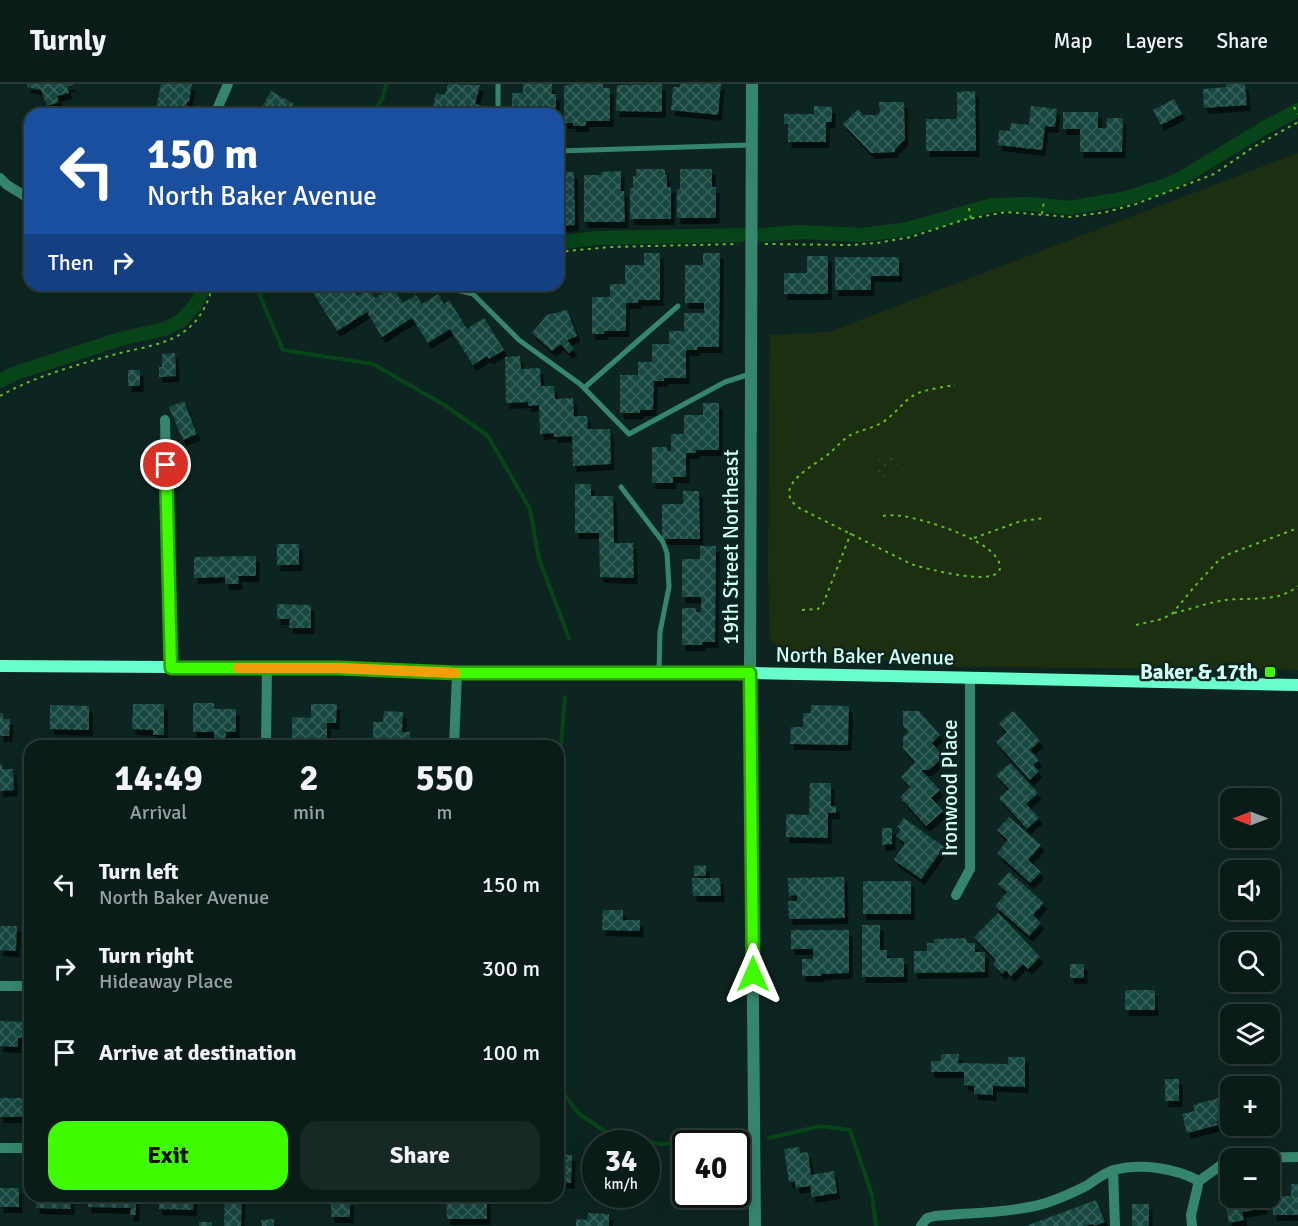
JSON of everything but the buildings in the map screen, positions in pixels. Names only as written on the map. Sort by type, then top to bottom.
[{"type":"main road","name":"North Baker Avenue","points":[[0,666],[338,668],[457,673],[750,673],[1298,685]]},
{"type":"street","points":[[218,108],[228,84]]},
{"type":"street","name":"19th Street Northeast","points":[[752,84],[750,673],[755,1226]]},
{"type":"street","points":[[0,178],[24,195]]},
{"type":"street","points":[[165,420],[171,668]]},
{"type":"street","points":[[266,740],[267,668]]},
{"type":"street","points":[[454,740],[457,673]]},
{"type":"street","name":"Ironwood Place","points":[[956,895],[970,869],[970,677]]},
{"type":"street","points":[[0,986],[24,986]]},
{"type":"street","points":[[0,1148],[24,1148]]},
{"type":"street","points":[[1280,1157],[1298,1157]]},
{"type":"street","points":[[1192,1226],[1191,1215],[1198,1181],[1220,1167]]},
{"type":"street","points":[[921,1226],[927,1218],[935,1216],[1005,1211],[1036,1206],[1060,1198],[1113,1170],[1141,1168],[1170,1170],[1198,1181]]},
{"type":"street","points":[[1113,1170],[1115,1226]]},
{"type":"lane","points":[[498,84],[498,108]]},
{"type":"lane","points":[[564,150],[750,145]]},
{"type":"lane","points":[[461,291],[473,294],[519,340],[584,388],[629,434],[724,382],[752,373]]},
{"type":"lane","points":[[584,388],[678,306]]},
{"type":"lane","points":[[621,487],[663,542],[667,553],[669,587],[660,632],[659,672]]},
{"type":"path","points":[[1294,107],[1298,114]]},
{"type":"path","points":[[564,251],[610,247],[751,243],[850,245],[911,237],[971,219],[1006,212],[1085,216],[1136,204],[1178,190],[1214,174],[1252,148],[1298,122]]},
{"type":"path","points":[[1042,214],[1044,201]]},
{"type":"path","points":[[969,208],[971,219]]},
{"type":"path","points":[[0,396],[20,385],[166,341],[185,331],[200,317],[211,291]]},
{"type":"path","points":[[883,516],[900,515],[974,538],[998,560],[1001,565],[1000,572],[995,576],[953,574],[910,564],[799,508],[791,502],[789,496],[790,488],[796,478],[851,435],[880,424],[892,416],[909,398],[930,389],[955,385]]},
{"type":"path","points":[[974,538],[1021,521],[1045,518]]},
{"type":"path","points":[[1172,614],[1220,560],[1250,545],[1298,528]]},
{"type":"path","points":[[802,610],[818,609],[823,604],[851,533]]},
{"type":"path","points":[[1136,625],[1162,619],[1205,604],[1226,600],[1284,596],[1298,586]]},
{"type":"green space","points":[[1298,153],[1298,670],[898,666],[877,657],[787,655],[770,639],[768,573],[770,335],[829,332]]},
{"type":"green space","points":[[883,455],[893,457],[901,463],[897,465],[888,463],[884,468],[886,476],[883,479],[877,474],[876,467]]},
{"type":"waterway","points":[[377,108],[383,97],[386,84]]},
{"type":"waterway","points":[[762,235],[799,232],[860,235],[907,229],[992,205],[1030,204],[1070,208],[1126,198],[1164,186],[1185,176],[1298,110]]},
{"type":"waterway","points":[[564,242],[595,238],[742,235]]},
{"type":"waterway","points":[[0,381],[16,373],[120,339],[165,329],[182,320],[195,305],[203,291]]},
{"type":"waterway","points":[[262,291],[260,296],[283,350],[373,364],[446,406],[488,436],[530,509],[539,559],[569,638]]},
{"type":"waterway","points":[[561,740],[565,697]]},
{"type":"waterway","points":[[564,1094],[579,1114],[611,1135],[661,1144],[672,1144]]},
{"type":"waterway","points":[[769,1138],[821,1126],[850,1130],[872,1195],[876,1226]]},
{"type":"slow traffic","points":[[238,668],[338,668],[455,673]]},
{"type":"place","name":"Baker & 17th","points":[[1270,672]]},
{"type":"route","points":[[166,465],[171,668],[338,668],[457,673],[750,673],[753,974]]}]
